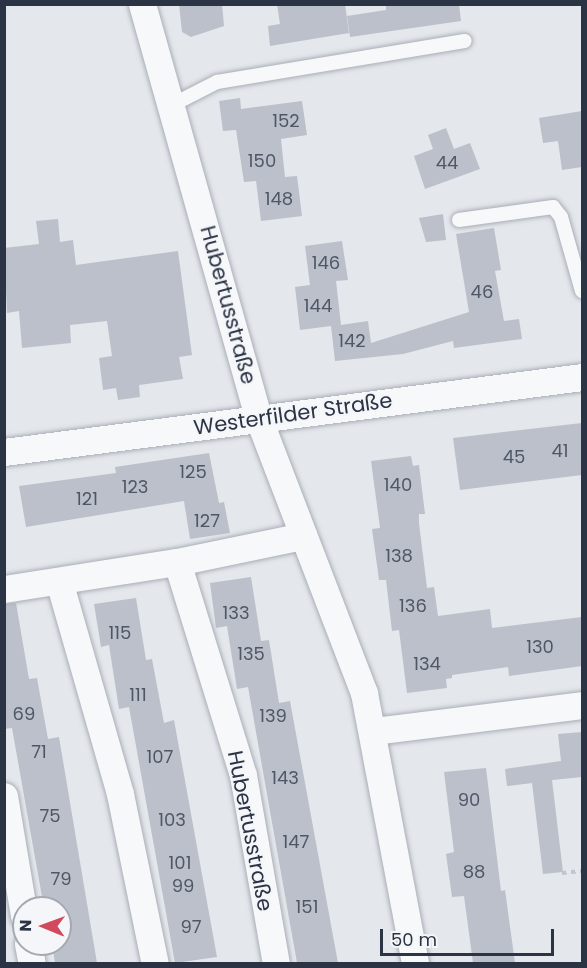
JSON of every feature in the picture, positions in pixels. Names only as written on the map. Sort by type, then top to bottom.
[{"type":"street","name":"Hubertusstraße","points":[[142,4],[258,417],[364,693],[374,731],[415,963]]},
{"type":"street","name":"Westerfilder Straße","points":[[4,452],[258,417],[582,377]]},
{"type":"street","points":[[4,589],[177,562],[303,536]]},
{"type":"street","name":"Hubertusstraße","points":[[177,562],[243,775],[276,963]]},
{"type":"street","points":[[59,581],[120,794],[154,963]]},
{"type":"street","points":[[374,731],[582,705]]},
{"type":"street","points":[[4,796],[21,896]]},
{"type":"lane","points":[[172,105],[217,82],[465,41]]},
{"type":"lane","points":[[459,220],[553,207],[561,217],[582,291]]},
{"type":"path","points":[[562,873],[582,871]]},
{"type":"building","points":[[179,4],[222,4],[224,26],[191,37],[182,32]]},
{"type":"building","points":[[277,4],[345,4],[349,33],[270,46],[268,26],[280,24]]},
{"type":"building","points":[[386,4],[459,4],[461,21],[350,37],[347,16],[386,10]]},
{"type":"building","points":[[240,98],[241,109],[302,101],[307,135],[281,139],[285,177],[297,176],[302,216],[261,221],[256,181],[244,182],[236,130],[223,131],[219,101]]},
{"type":"building","points":[[582,111],[582,167],[562,170],[558,141],[543,143],[539,118]]},
{"type":"building","points":[[446,128],[454,149],[470,143],[480,169],[425,189],[414,156],[433,149],[428,135]]},
{"type":"building","points":[[443,214],[446,240],[426,242],[419,218]]},
{"type":"building","points":[[58,219],[60,242],[73,240],[76,265],[178,251],[192,355],[179,357],[183,379],[139,385],[140,397],[118,400],[116,388],[103,390],[99,358],[112,356],[107,321],[70,325],[71,343],[22,348],[19,311],[7,313],[4,248],[39,244],[36,221]]},
{"type":"building","points":[[494,228],[501,270],[495,271],[504,321],[519,319],[522,339],[454,348],[453,341],[403,354],[335,361],[331,326],[300,330],[295,287],[310,285],[305,246],[342,241],[348,280],[336,281],[341,325],[368,321],[371,343],[469,312],[456,234]]},
{"type":"building","points":[[582,423],[582,475],[460,490],[453,438]]},
{"type":"building","points":[[209,453],[219,503],[224,502],[230,533],[190,539],[184,501],[26,527],[19,486],[116,473],[115,467]]},
{"type":"building","points":[[411,456],[413,466],[419,465],[425,514],[419,514],[419,523],[427,588],[434,587],[438,616],[490,609],[492,628],[582,617],[582,666],[509,676],[508,667],[452,675],[452,678],[446,679],[447,688],[407,693],[399,630],[392,631],[386,580],[379,580],[372,529],[380,528],[371,461]]},
{"type":"building","points":[[251,577],[261,641],[269,640],[279,703],[290,701],[338,963],[297,963],[248,687],[237,689],[227,626],[216,628],[210,583]]},
{"type":"building","points":[[136,598],[146,660],[152,659],[164,723],[174,720],[217,957],[175,963],[129,707],[119,709],[109,645],[101,647],[94,604]]},
{"type":"building","points":[[16,603],[29,679],[37,678],[48,739],[59,737],[97,963],[55,963],[54,956],[72,956],[72,896],[42,896],[12,728],[4,729],[4,604]]},
{"type":"building","points":[[582,732],[582,777],[552,780],[563,872],[543,874],[532,783],[507,786],[505,769],[561,761],[558,734]]},
{"type":"building","points":[[486,768],[501,891],[505,890],[515,963],[473,963],[464,896],[452,897],[446,854],[454,852],[444,772]]}]
